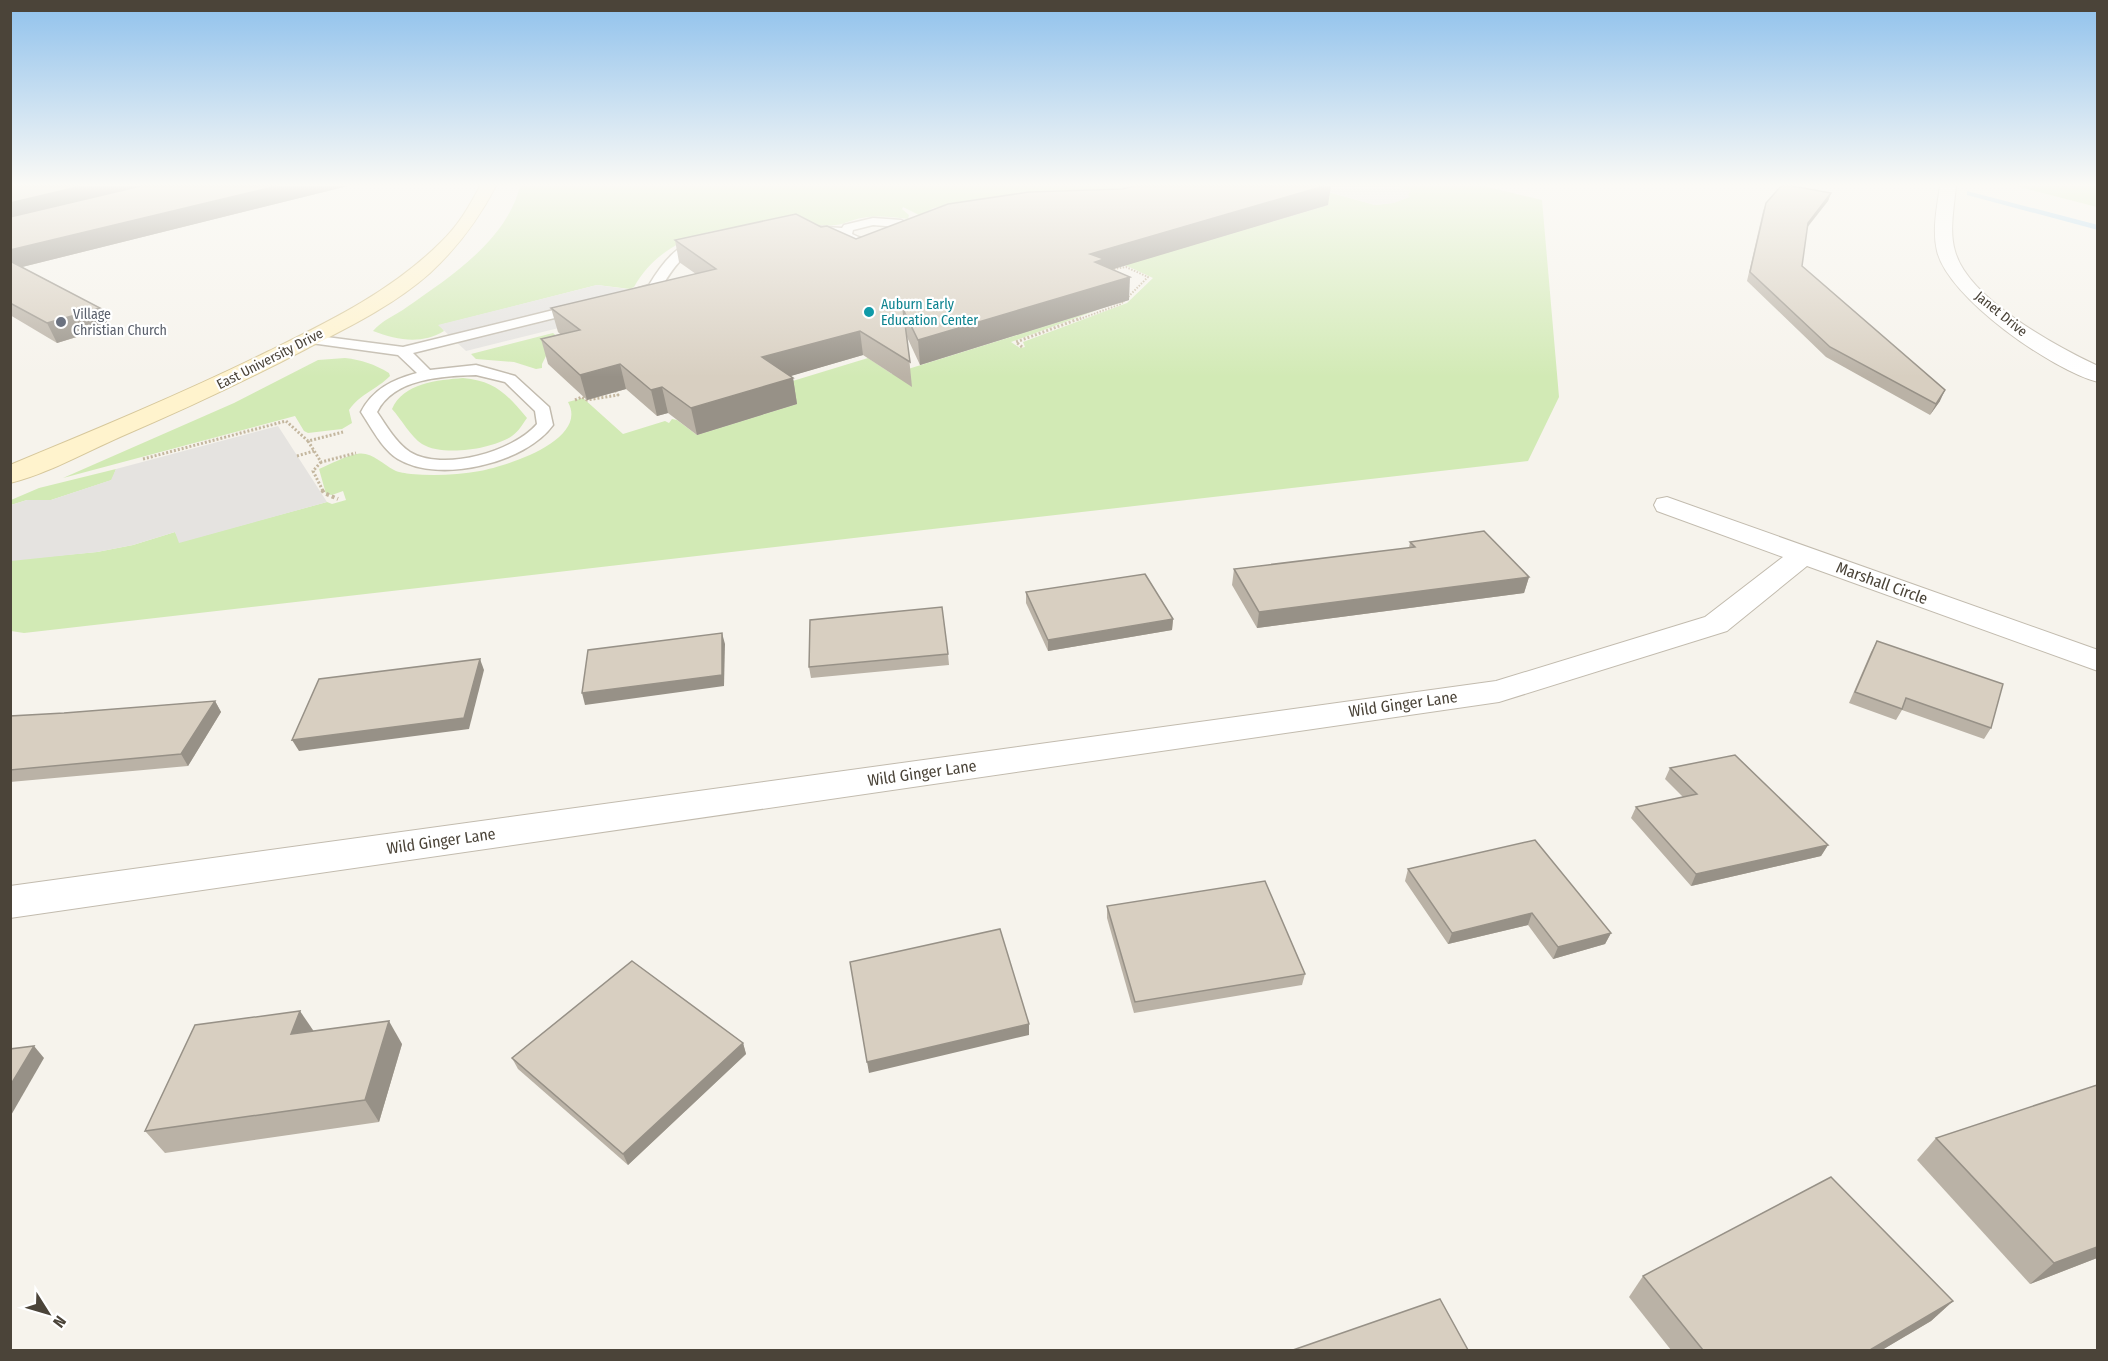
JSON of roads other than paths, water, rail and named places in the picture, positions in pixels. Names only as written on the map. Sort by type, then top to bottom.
[{"type":"main road","name":"East University Drive","points":[[10,475],[205,391],[311,339],[370,305],[428,264],[442,250]]},
{"type":"street","name":"Janet Drive","points":[[1946,250],[1949,261],[1976,296],[2029,338],[2097,375]]},
{"type":"street","name":"Marshall Circle","points":[[1667,505],[2097,661]]},
{"type":"street","name":"Wild Ginger Lane","points":[[10,902],[1499,691],[1716,624],[1803,555]]},
{"type":"lane","points":[[622,297],[654,288],[672,257],[684,250]]},
{"type":"lane","points":[[311,339],[403,351],[599,303]]},
{"type":"lane","points":[[403,351],[427,375]]},
{"type":"lane","points":[[476,370],[510,379],[543,411],[545,425],[533,439],[507,452],[484,459],[447,465],[419,462],[404,455],[369,412],[373,402],[388,390],[405,381],[427,375],[476,370]]},
{"type":"place","name":"Auburn Early Education Center","points":[[869,312]]},
{"type":"place","name":"Village Christian Church","points":[[61,322]]}]
